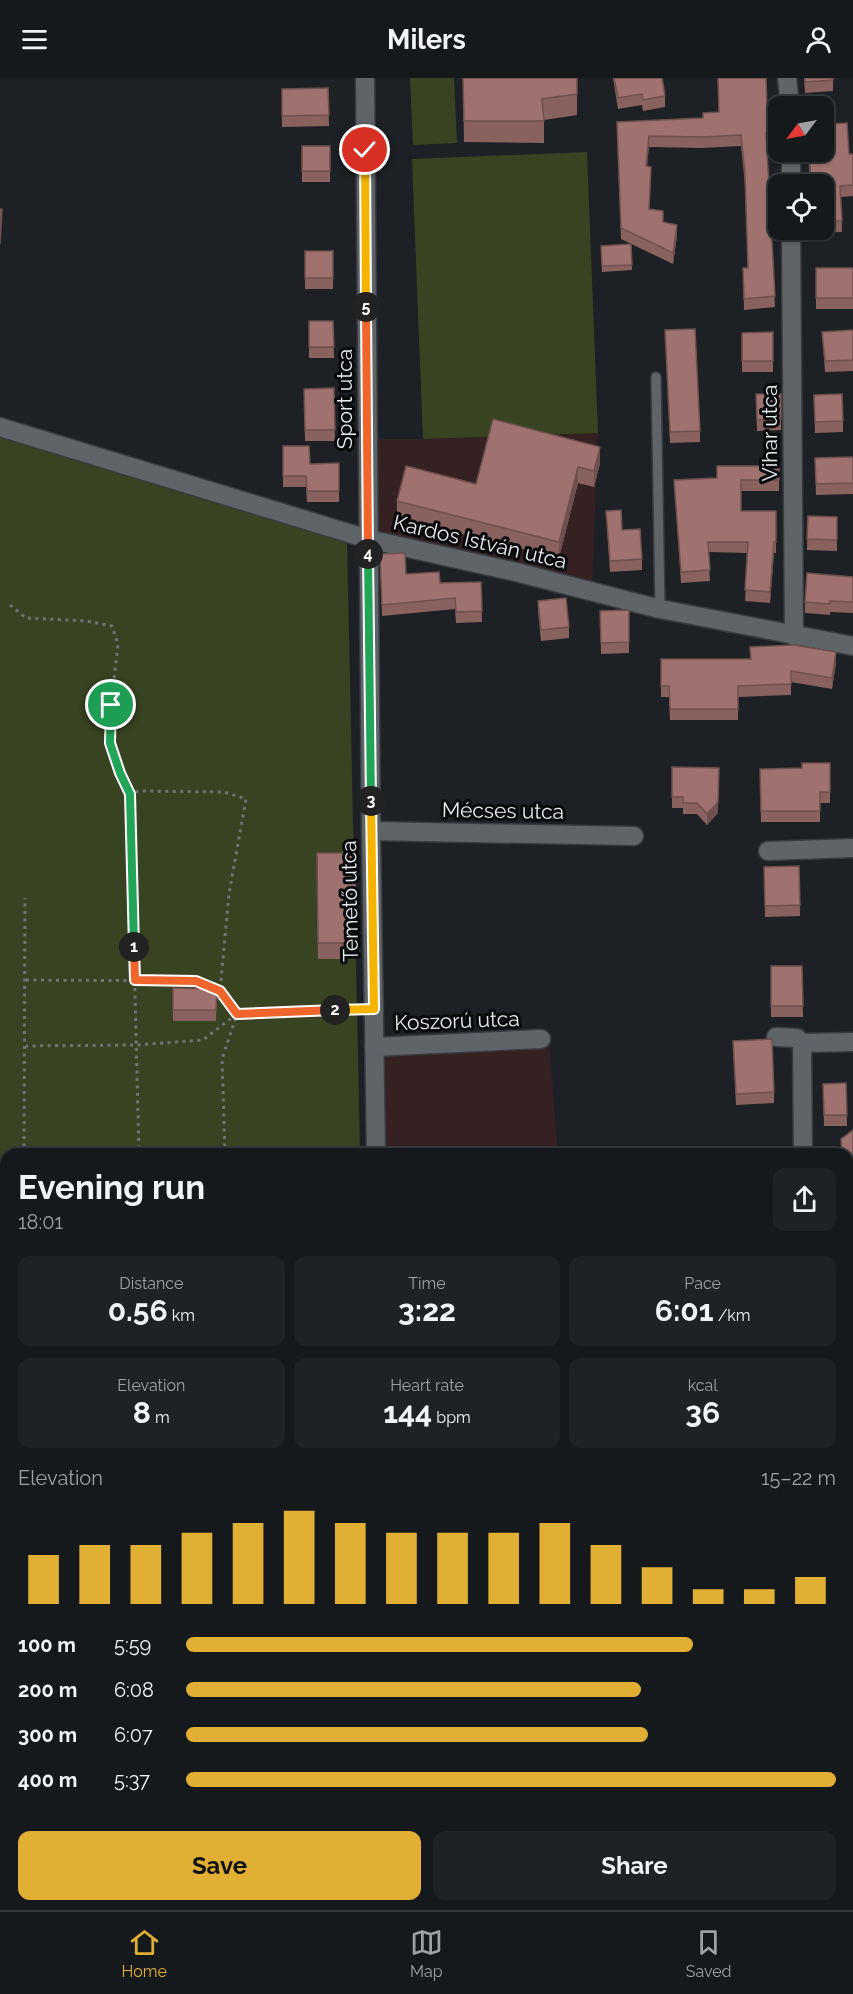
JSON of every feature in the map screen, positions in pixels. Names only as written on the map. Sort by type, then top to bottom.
[{"type":"street","name":"Sport utca","points":[[364,78],[368,539]]},
{"type":"street","points":[[787,78],[789,96]]},
{"type":"street","name":"Vihar utca","points":[[791,240],[795,636]]},
{"type":"street","name":"Kardos István utca","points":[[0,427],[368,539],[516,572],[660,609],[853,646]]},
{"type":"street","name":"Temető utca","points":[[368,539],[376,1148]]},
{"type":"street","name":"Mécses utca","points":[[371,831],[634,836]]},
{"type":"street","points":[[768,850],[853,848]]},
{"type":"street","points":[[776,1037],[797,1038],[802,1043],[803,1148]]},
{"type":"street","name":"Koszorú utca","points":[[375,1047],[541,1039]]},
{"type":"street","points":[[802,1043],[853,1042]]},
{"type":"lane","points":[[656,376],[660,609]]},
{"type":"path","points":[[10,605],[26,618],[86,621],[112,626],[118,644],[111,705],[110,743],[130,794],[139,1148]]},
{"type":"path","points":[[130,794],[142,791],[224,792],[246,799],[229,894],[220,991]]},
{"type":"path","points":[[24,1148],[25,898]]},
{"type":"path","points":[[26,980],[196,981],[220,991],[237,1014]]},
{"type":"path","points":[[26,1046],[136,1046],[203,1040],[237,1014],[374,1009]]},
{"type":"path","points":[[225,1148],[222,1059],[237,1014]]},
{"type":"shaded area","points":[[598,433],[592,592],[368,539],[367,439]]},
{"type":"shaded area","points":[[549,1043],[558,1148],[376,1148],[375,1050]]},
{"type":"green space","points":[[410,78],[454,78],[457,143],[413,145]]},
{"type":"green space","points":[[587,152],[598,433],[423,439],[412,159]]},
{"type":"green space","points":[[0,436],[347,541],[360,1148],[0,1148]]},
{"type":"building","points":[[463,78],[577,78],[577,94],[542,99],[544,121],[464,121]]},
{"type":"building","points":[[614,78],[662,78],[665,96],[643,100],[642,94],[618,98]]},
{"type":"building","points":[[718,78],[766,78],[768,240],[772,240],[775,296],[744,299],[743,268],[748,268],[745,174],[741,135],[649,136],[646,166],[651,167],[649,209],[663,211],[663,222],[677,225],[673,253],[621,228],[617,122],[703,118],[703,113],[719,112]]},
{"type":"building","points":[[805,78],[833,78],[833,80],[805,82]]},
{"type":"building","points":[[328,88],[329,115],[282,116],[282,89]]},
{"type":"building","points":[[847,123],[849,154],[853,154],[853,185],[840,186],[842,221],[834,221],[834,174],[810,174],[810,162],[834,162],[834,124]]},
{"type":"building","points":[[302,146],[330,146],[330,171],[302,171]]},
{"type":"building","points":[[0,209],[2,209],[0,244]]},
{"type":"building","points":[[631,244],[632,265],[602,266],[601,246]]},
{"type":"building","points":[[305,251],[333,251],[333,278],[305,278]]},
{"type":"building","points":[[816,268],[853,268],[853,298],[816,298]]},
{"type":"building","points":[[309,321],[333,321],[334,347],[309,347]]},
{"type":"building","points":[[695,329],[700,431],[670,432],[665,330]]},
{"type":"building","points":[[853,330],[853,360],[825,361],[822,332]]},
{"type":"building","points":[[773,332],[773,361],[742,361],[742,333]]},
{"type":"building","points":[[334,388],[335,430],[305,430],[304,389]]},
{"type":"building","points":[[756,394],[781,394],[781,419],[757,420]]},
{"type":"building","points":[[842,394],[843,421],[815,422],[814,395]]},
{"type":"building","points":[[493,419],[600,447],[594,471],[578,467],[559,542],[397,501],[406,466],[476,484]]},
{"type":"building","points":[[283,446],[309,446],[310,464],[339,463],[339,491],[307,491],[306,476],[283,476]]},
{"type":"building","points":[[853,457],[853,483],[816,484],[815,458]]},
{"type":"building","points":[[717,466],[779,466],[779,480],[741,480],[741,511],[776,511],[776,542],[774,542],[770,592],[745,590],[748,542],[708,542],[710,570],[681,572],[674,480],[717,478]]},
{"type":"building","points":[[621,510],[622,530],[640,529],[642,559],[610,561],[606,511]]},
{"type":"building","points":[[808,516],[837,517],[837,540],[807,539]]},
{"type":"building","points":[[405,553],[406,574],[439,572],[440,583],[481,582],[482,611],[456,612],[455,598],[382,605],[380,554]]},
{"type":"building","points":[[807,573],[853,577],[853,602],[830,601],[830,604],[805,602]]},
{"type":"building","points":[[566,598],[569,627],[541,630],[538,601]]},
{"type":"building","points":[[629,610],[629,642],[601,643],[600,611]]},
{"type":"building","points":[[794,645],[836,652],[832,678],[791,671],[791,684],[738,686],[738,709],[670,709],[669,686],[661,686],[661,659],[751,659],[750,647]]},
{"type":"building","points":[[802,763],[830,763],[830,792],[820,792],[820,811],[761,811],[760,769],[802,768]]},
{"type":"building","points":[[672,767],[719,768],[718,802],[707,814],[697,803],[683,803],[683,797],[672,797]]},
{"type":"building","points":[[317,853],[355,853],[356,943],[318,943]]},
{"type":"building","points":[[799,866],[800,905],[765,906],[764,867]]},
{"type":"building","points":[[771,966],[802,966],[803,1006],[771,1006]]},
{"type":"building","points":[[173,988],[217,989],[216,1010],[173,1010]]},
{"type":"building","points":[[772,1039],[774,1092],[736,1094],[733,1041]]},
{"type":"building","points":[[846,1083],[847,1115],[824,1115],[823,1084]]},
{"type":"building","points":[[853,1130],[853,1148],[842,1148],[841,1139]]},
{"type":"route","points":[[111,705],[110,743],[130,794],[135,980],[196,981],[220,991],[237,1014],[374,1009],[365,150]]}]
